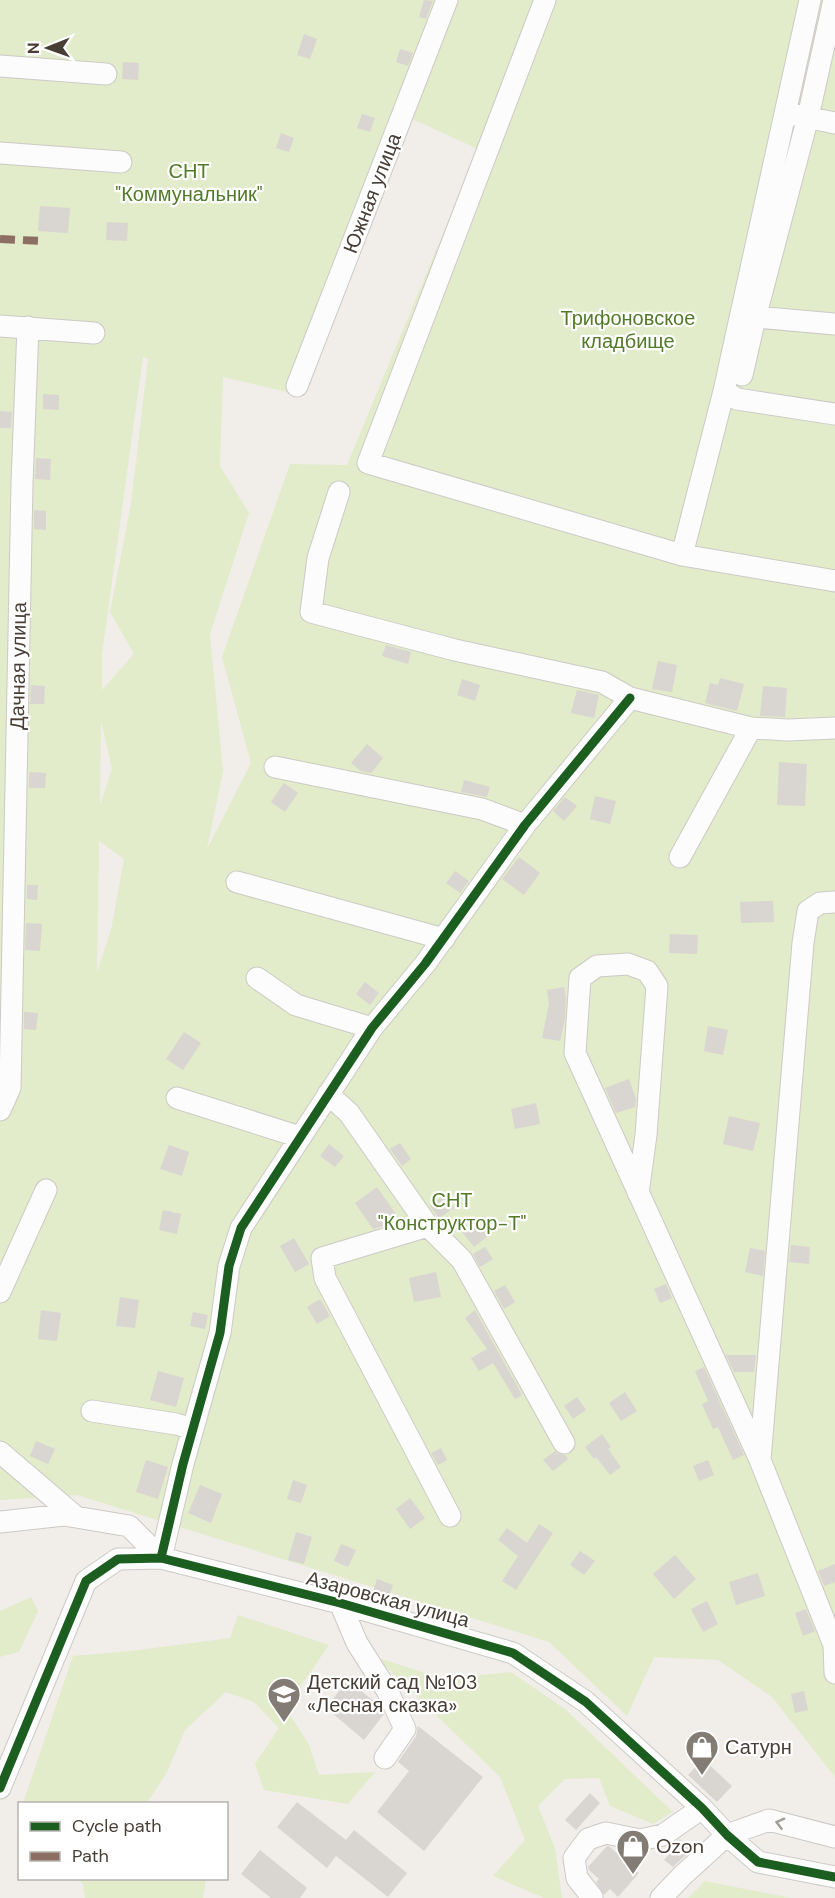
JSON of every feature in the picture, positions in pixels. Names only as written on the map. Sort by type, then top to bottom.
[{"type":"street","name":"Южная улица","points":[[297,386],[447,0]]},
{"type":"street","points":[[545,0],[368,463],[682,555],[835,580]]},
{"type":"street","points":[[682,555],[730,395],[748,317],[785,113],[810,0]]},
{"type":"street","points":[[748,317],[830,36],[834,0]]},
{"type":"street","points":[[0,66],[106,74]]},
{"type":"street","points":[[785,113],[835,123]]},
{"type":"street","points":[[0,153],[122,162]]},
{"type":"street","points":[[748,317],[835,324]]},
{"type":"street","points":[[0,326],[94,333]]},
{"type":"street","name":"Дачная улица","points":[[0,1110],[10,1088],[22,495],[28,327]]},
{"type":"street","points":[[730,395],[835,414]]},
{"type":"street","points":[[339,492],[318,558],[311,612],[455,650],[602,682],[630,698],[751,728],[788,730],[835,728]]},
{"type":"street","points":[[161,1558],[183,1464],[220,1333],[229,1266],[241,1228],[372,1028],[444,939],[525,825],[630,698]]},
{"type":"street","points":[[680,857],[751,728]]},
{"type":"street","points":[[275,767],[482,808],[525,825]]},
{"type":"street","points":[[237,882],[444,939]]},
{"type":"street","points":[[760,1460],[803,943],[808,911],[820,903],[835,902]]},
{"type":"street","points":[[638,1192],[646,1135],[657,986],[647,971],[628,964],[597,966],[580,978],[575,1053],[638,1192],[760,1460],[835,1644],[835,1673]]},
{"type":"street","points":[[257,978],[296,1005],[372,1028]]},
{"type":"street","points":[[328,1094],[349,1113],[428,1226],[462,1260],[564,1443]]},
{"type":"street","points":[[177,1098],[300,1137]]},
{"type":"street","points":[[0,1292],[46,1190]]},
{"type":"street","points":[[428,1226],[322,1258],[325,1278],[450,1516]]},
{"type":"street","points":[[92,1411],[177,1424],[194,1429]]},
{"type":"street","points":[[0,1452],[76,1517]]},
{"type":"street","points":[[0,1522],[64,1515],[129,1526],[161,1558]]},
{"type":"street","name":"Азаровская улица","points":[[0,1788],[86,1581],[118,1559],[161,1558],[340,1604],[513,1653],[586,1702],[758,1862],[835,1877]]},
{"type":"street","points":[[340,1604],[357,1643],[388,1692],[405,1729],[385,1758]]},
{"type":"street","points":[[592,1896],[577,1878],[574,1858],[588,1839],[606,1833],[640,1840],[663,1835],[702,1808]]},
{"type":"street","points":[[661,1898],[727,1835],[769,1820],[835,1838]]},
{"type":"green space","name":"СНТ \"Конструктор-Т\"","points":[[0,0],[835,0],[835,1777],[772,1697],[718,1660],[654,1657],[627,1716],[549,1642],[77,1495],[0,1500]],"holes":[[[410,118],[478,149],[347,465],[290,464],[222,657],[251,763],[207,849],[223,771],[210,634],[249,513],[220,466],[223,377],[304,396]],[[143,357],[148,359],[131,504],[110,612],[134,654],[102,690],[102,654]],[[101,721],[112,769],[100,805]],[[99,841],[124,859],[111,930],[97,972]]]},
{"type":"green space","points":[[31,1597],[38,1611],[19,1652],[0,1657],[0,1611]]},
{"type":"green space","points":[[238,1615],[329,1645],[286,1708],[309,1745],[319,1775],[375,1772],[348,1804],[264,1790],[255,1764],[279,1728],[254,1702],[226,1692],[185,1730],[167,1772],[148,1802],[23,1802],[73,1656],[230,1638]]},
{"type":"green space","points":[[376,1657],[443,1679],[511,1672],[565,1709],[673,1812],[653,1824],[610,1806],[599,1778],[565,1779],[538,1806],[555,1848],[562,1898],[544,1898],[493,1876],[525,1840],[500,1777]]},
{"type":"green space","points":[[77,1880],[206,1880],[203,1898],[85,1898],[83,1883]]},
{"type":"green space","points":[[705,1881],[791,1898],[688,1898]]},
{"type":"building","points":[[424,0],[433,1],[426,19],[419,17]]},
{"type":"building","points":[[304,34],[317,39],[310,59],[297,55]]},
{"type":"building","points":[[400,49],[413,53],[408,66],[396,62]]},
{"type":"building","points":[[123,62],[139,63],[138,80],[122,79]]},
{"type":"building","points":[[362,114],[375,118],[370,132],[357,128]]},
{"type":"building","points":[[281,133],[294,138],[289,152],[276,148]]},
{"type":"building","points":[[40,206],[70,208],[68,233],[38,231]]},
{"type":"building","points":[[107,222],[128,223],[127,241],[106,240]]},
{"type":"building","points":[[43,394],[59,395],[59,410],[43,409]]},
{"type":"building","points":[[0,411],[12,412],[11,428],[0,428]]},
{"type":"building","points":[[36,458],[51,459],[50,480],[35,479]]},
{"type":"building","points":[[34,510],[46,511],[46,530],[34,529]]},
{"type":"building","points":[[386,645],[411,652],[408,664],[382,656]]},
{"type":"building","points":[[658,661],[677,665],[672,692],[652,689]]},
{"type":"building","points":[[720,678],[744,684],[737,711],[705,703],[710,683],[718,685]]},
{"type":"building","points":[[462,679],[480,685],[475,701],[457,695]]},
{"type":"building","points":[[31,685],[45,686],[44,704],[30,704]]},
{"type":"building","points":[[763,686],[787,688],[785,717],[760,716]]},
{"type":"building","points":[[577,690],[599,695],[594,718],[571,713]]},
{"type":"building","points":[[367,744],[383,758],[371,773],[361,771],[351,763]]},
{"type":"building","points":[[779,762],[807,764],[805,806],[777,805]]},
{"type":"building","points":[[29,772],[46,773],[45,788],[29,788]]},
{"type":"building","points":[[464,780],[490,787],[487,797],[461,792]]},
{"type":"building","points":[[284,783],[298,793],[285,812],[271,802]]},
{"type":"building","points":[[595,796],[616,801],[610,824],[590,819]]},
{"type":"building","points":[[565,797],[577,806],[564,821],[553,811]]},
{"type":"building","points":[[519,857],[540,873],[524,895],[502,879]]},
{"type":"building","points":[[455,871],[469,881],[460,893],[446,883]]},
{"type":"building","points":[[27,885],[38,885],[37,900],[27,899]]},
{"type":"building","points":[[773,901],[774,922],[741,923],[740,902]]},
{"type":"building","points":[[26,923],[42,924],[40,951],[25,950]]},
{"type":"building","points":[[670,934],[698,935],[697,954],[669,953]]},
{"type":"building","points":[[365,982],[379,993],[370,1005],[356,994]]},
{"type":"building","points":[[564,987],[565,1019],[560,1041],[542,1038],[549,1004],[547,990]]},
{"type":"building","points":[[24,1012],[38,1013],[36,1030],[24,1029]]},
{"type":"building","points":[[708,1026],[728,1030],[723,1055],[704,1051]]},
{"type":"building","points":[[184,1032],[201,1043],[183,1070],[166,1059]]},
{"type":"building","points":[[629,1079],[636,1099],[635,1107],[616,1113],[605,1088]]},
{"type":"building","points":[[536,1103],[540,1124],[515,1129],[511,1109]]},
{"type":"building","points":[[729,1116],[760,1123],[753,1151],[723,1144]]},
{"type":"building","points":[[400,1143],[411,1159],[402,1166],[390,1149]]},
{"type":"building","points":[[329,1144],[344,1156],[335,1167],[320,1156]]},
{"type":"building","points":[[169,1145],[189,1152],[182,1176],[160,1169]]},
{"type":"building","points":[[377,1187],[398,1217],[387,1225],[373,1229],[355,1203]]},
{"type":"building","points":[[445,1195],[454,1208],[439,1218],[430,1206]]},
{"type":"building","points":[[163,1210],[181,1214],[177,1234],[159,1230]]},
{"type":"building","points":[[477,1220],[489,1235],[474,1247],[462,1232]]},
{"type":"building","points":[[294,1238],[309,1264],[295,1272],[280,1246]]},
{"type":"building","points":[[791,1245],[810,1247],[809,1264],[789,1262]]},
{"type":"building","points":[[485,1247],[493,1259],[480,1267],[473,1254]]},
{"type":"building","points":[[750,1248],[765,1251],[763,1276],[745,1272]]},
{"type":"building","points":[[436,1272],[441,1297],[414,1302],[409,1278]]},
{"type":"building","points":[[666,1284],[672,1298],[660,1303],[654,1289]]},
{"type":"building","points":[[505,1285],[515,1302],[504,1309],[494,1291]]},
{"type":"building","points":[[120,1297],[139,1300],[135,1328],[116,1326]]},
{"type":"building","points":[[320,1299],[330,1316],[317,1324],[307,1307]]},
{"type":"building","points":[[41,1310],[61,1313],[57,1341],[38,1339]]},
{"type":"building","points":[[475,1310],[522,1395],[515,1399],[493,1363],[479,1371],[471,1358],[487,1349],[465,1318]]},
{"type":"building","points":[[193,1312],[208,1315],[205,1329],[190,1326]]},
{"type":"building","points":[[726,1355],[756,1355],[754,1372],[734,1372]]},
{"type":"building","points":[[704,1367],[744,1455],[733,1460],[718,1427],[713,1429],[702,1404],[708,1401],[695,1371]]},
{"type":"building","points":[[158,1371],[184,1378],[176,1407],[150,1400]]},
{"type":"building","points":[[625,1392],[637,1411],[621,1421],[609,1403]]},
{"type":"building","points":[[577,1397],[586,1410],[573,1419],[564,1406]]},
{"type":"building","points":[[602,1434],[611,1447],[608,1449],[621,1467],[610,1475],[585,1447]]},
{"type":"building","points":[[36,1441],[55,1449],[48,1464],[30,1456]]},
{"type":"building","points":[[441,1448],[447,1460],[438,1465],[431,1453]]},
{"type":"building","points":[[555,1451],[565,1455],[568,1459],[553,1471],[543,1460]]},
{"type":"building","points":[[146,1460],[168,1467],[158,1499],[136,1492]]},
{"type":"building","points":[[708,1460],[714,1475],[699,1481],[693,1466]]},
{"type":"building","points":[[293,1480],[307,1485],[301,1503],[287,1499]]},
{"type":"building","points":[[200,1485],[222,1494],[211,1523],[188,1513]]},
{"type":"building","points":[[410,1498],[425,1518],[410,1529],[396,1509]]},
{"type":"building","points":[[539,1524],[553,1533],[516,1590],[502,1581],[518,1556],[498,1540],[507,1528],[527,1543]]},
{"type":"building","points":[[296,1532],[312,1537],[304,1564],[288,1560]]},
{"type":"building","points":[[341,1544],[356,1550],[348,1567],[334,1561]]},
{"type":"building","points":[[580,1551],[595,1561],[584,1575],[570,1565]]},
{"type":"building","points":[[675,1555],[696,1579],[674,1599],[653,1574]]},
{"type":"building","points":[[835,1564],[835,1582],[824,1586],[818,1571]]},
{"type":"building","points":[[758,1573],[765,1596],[736,1605],[729,1582]]},
{"type":"building","points":[[377,1579],[393,1585],[388,1600],[372,1595]]},
{"type":"building","points":[[707,1601],[718,1624],[703,1632],[691,1609]]},
{"type":"building","points":[[806,1609],[815,1631],[803,1636],[795,1613]]},
{"type":"building","points":[[348,1680],[381,1707],[384,1714],[364,1740],[326,1708]]},
{"type":"building","points":[[804,1691],[808,1710],[795,1713],[791,1694]]},
{"type":"building","points":[[418,1726],[483,1777],[424,1851],[377,1812],[409,1771],[398,1762],[416,1736]]},
{"type":"building","points":[[703,1759],[732,1786],[717,1802],[688,1775]]},
{"type":"building","points":[[590,1793],[600,1803],[576,1830],[565,1820]]},
{"type":"building","points":[[297,1802],[346,1840],[354,1830],[407,1873],[388,1897],[336,1856],[327,1868],[277,1827]]},
{"type":"building","points":[[679,1839],[691,1850],[673,1867],[664,1860],[672,1851],[669,1848]]},
{"type":"building","points":[[607,1846],[639,1873],[618,1897],[610,1889],[604,1895],[596,1882],[599,1879],[588,1867]]},
{"type":"building","points":[[260,1850],[307,1888],[300,1898],[271,1898],[241,1874]]},
{"type":"marked path","points":[[0,239],[41,241]]},
{"type":"cycle path","points":[[161,1558],[183,1464],[220,1333],[229,1266],[241,1228],[372,1028],[425,964],[525,825],[630,698]]},
{"type":"cycle path","points":[[0,1788],[86,1581],[118,1559],[161,1558],[340,1603],[513,1653],[586,1702],[758,1862],[835,1877]]},
{"type":"place","name":"Детский сад №103 «Лесная сказка»","points":[[284,1723]]},
{"type":"place","name":"Сатурн","points":[[702,1776]]},
{"type":"place","name":"Ozon","points":[[633,1875]]},
{"type":"park label","name":"СНТ \"Коммунальник\"","points":[[189,182]]},
{"type":"park label","name":"Трифоновское кладбище","points":[[628,330]]}]
